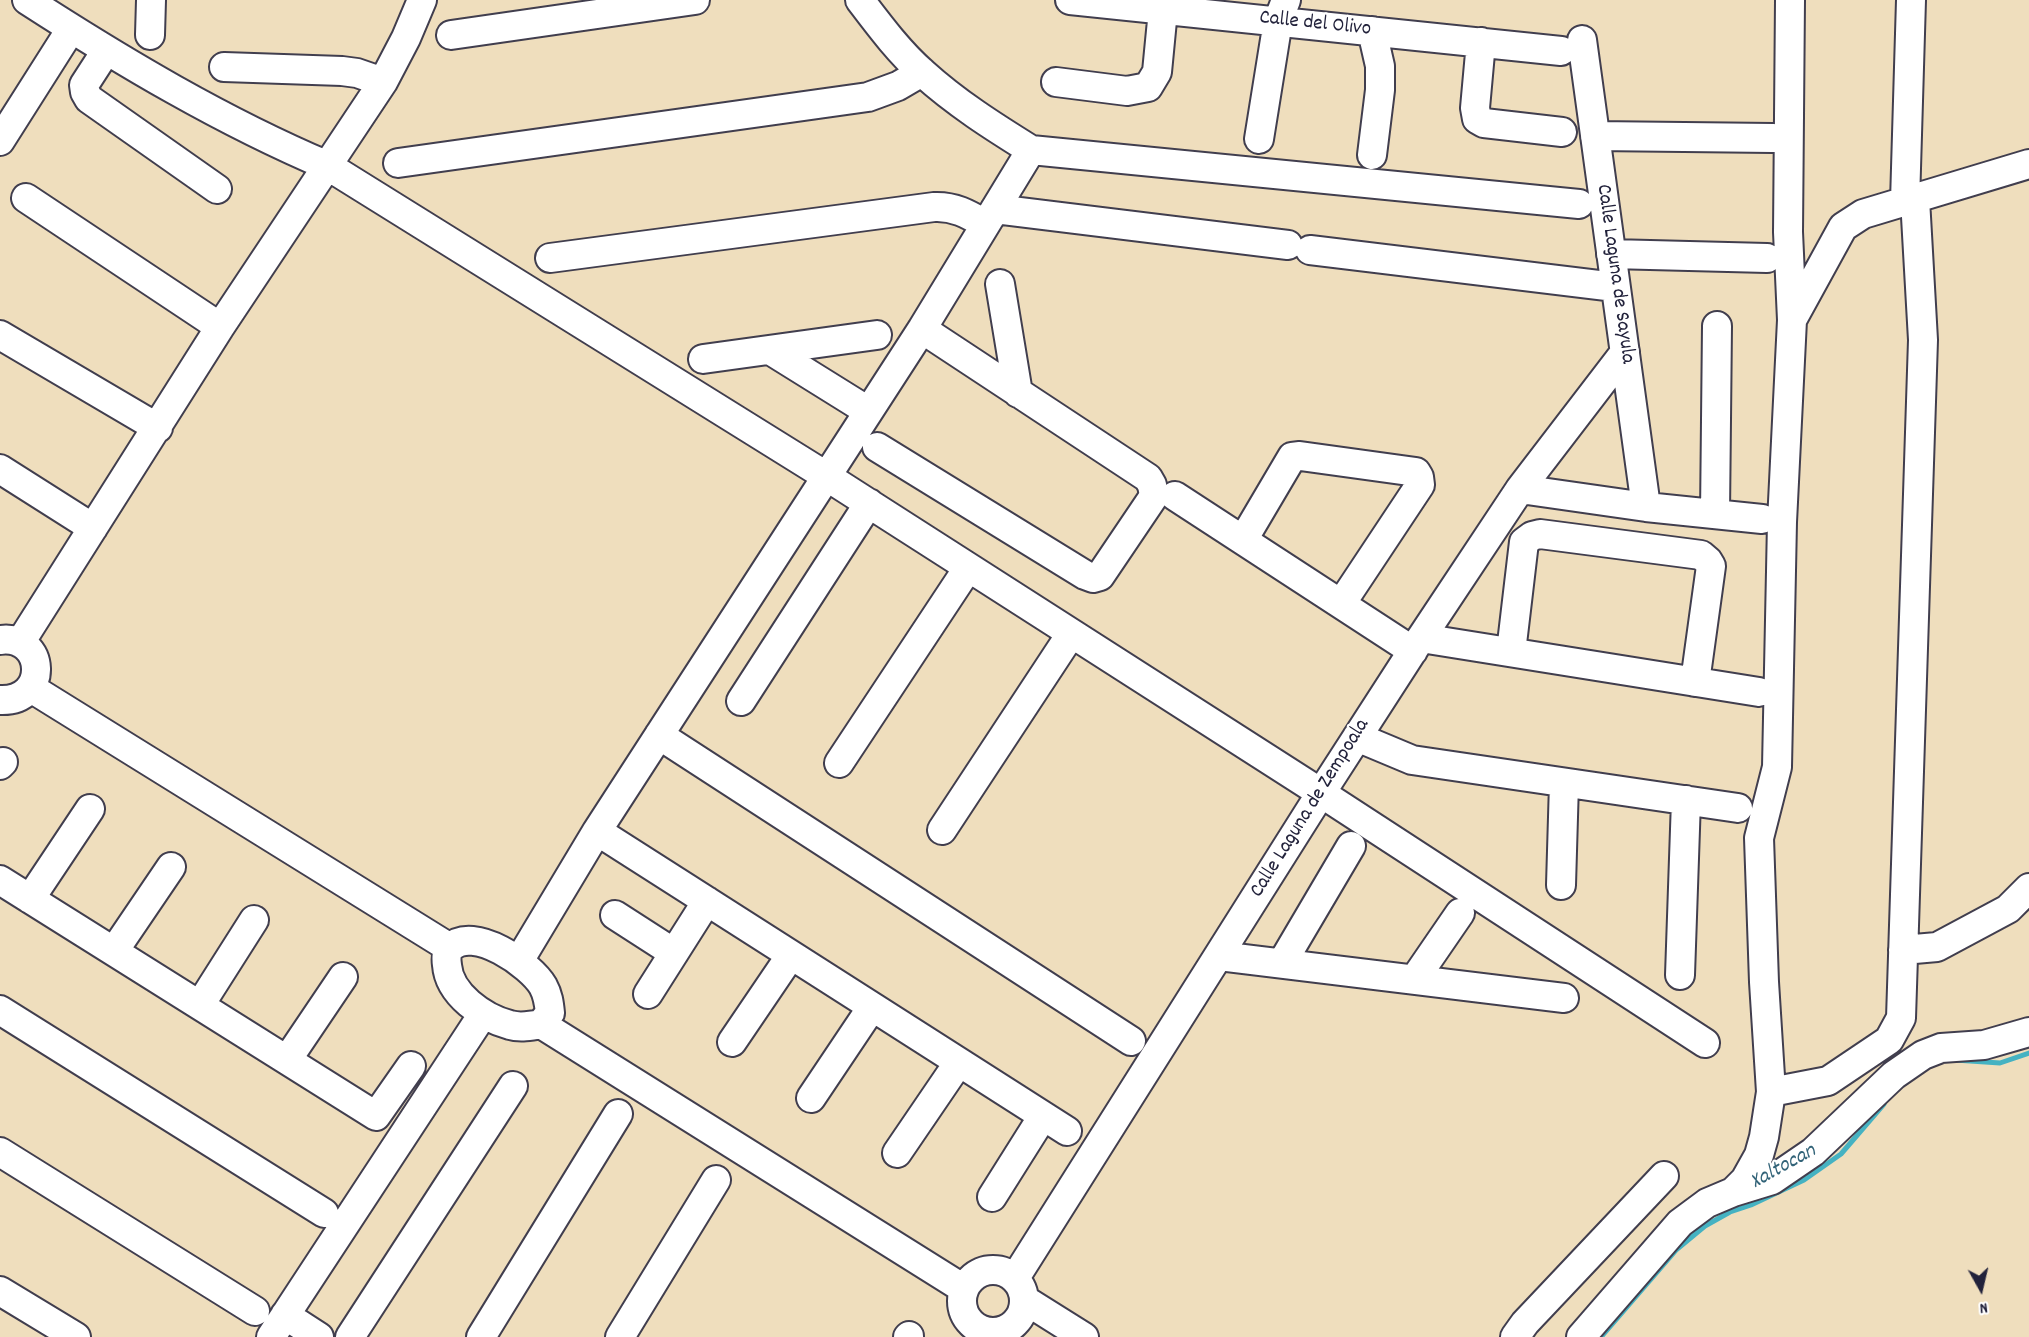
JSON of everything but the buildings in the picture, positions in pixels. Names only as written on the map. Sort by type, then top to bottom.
[{"type":"street","points":[[27,0],[106,51],[243,127],[327,166],[826,476],[1321,793],[1705,1043]]},
{"type":"street","points":[[150,35],[151,0]]},
{"type":"street","points":[[0,700],[17,699],[31,688],[35,680],[36,663],[33,655],[10,641],[93,528],[220,327],[383,82],[406,38],[422,0]]},
{"type":"street","points":[[451,35],[695,0]]},
{"type":"street","points":[[860,0],[880,27],[922,72],[978,116],[1031,150],[1579,204]]},
{"type":"street","name":"Calle del Olivo","points":[[1070,0],[1163,10],[1282,11],[1372,31],[1481,42],[1571,46]]},
{"type":"street","points":[[1733,1192],[1745,1180],[1759,1155],[1771,1092],[1764,982],[1759,838],[1777,767],[1782,522],[1792,320],[1788,232],[1790,0]]},
{"type":"street","points":[[1771,1092],[1828,1081],[1889,1040],[1901,1018],[1923,340],[1910,201],[1911,0]]},
{"type":"street","points":[[1056,82],[1127,92],[1148,87],[1157,72],[1163,10]]},
{"type":"street","points":[[1258,139],[1282,11]]},
{"type":"street","points":[[0,141],[71,28]]},
{"type":"street","points":[[1372,31],[1380,66],[1380,90],[1372,154]]},
{"type":"street","points":[[1481,42],[1475,108],[1477,119],[1484,123],[1562,132]]},
{"type":"street","name":"Calle Laguna de Sayula","points":[[1571,46],[1595,136],[1646,507]]},
{"type":"street","points":[[106,51],[84,85],[89,99],[217,189]]},
{"type":"street","points":[[224,67],[342,71],[357,73],[383,82]]},
{"type":"street","points":[[398,163],[868,97],[898,86],[922,72]]},
{"type":"street","points":[[1595,136],[1773,138]]},
{"type":"street","points":[[519,961],[597,831],[922,329],[1031,150]]},
{"type":"street","points":[[1792,320],[1843,227],[1863,214],[2029,164]]},
{"type":"street","points":[[26,198],[220,327]]},
{"type":"street","points":[[550,258],[948,206],[990,217],[1299,248],[1615,287]]},
{"type":"street","points":[[1611,254],[1767,258]]},
{"type":"street","points":[[1000,284],[1018,393]]},
{"type":"street","points":[[1715,514],[1717,326]]},
{"type":"street","points":[[877,447],[1093,578],[1100,576],[1154,496],[1148,478],[922,329]]},
{"type":"street","points":[[0,335],[158,428]]},
{"type":"street","points":[[703,359],[878,335]]},
{"type":"street","points":[[770,350],[868,411]]},
{"type":"street","name":"Calle Laguna de Zempoala","points":[[1020,1289],[1219,956],[1357,737],[1520,489],[1624,352]]},
{"type":"street","points":[[1243,540],[1292,457],[1300,456],[1416,472],[1420,486],[1341,604]]},
{"type":"street","points":[[0,469],[93,528]]},
{"type":"street","points":[[1520,489],[1646,507],[1762,519]]},
{"type":"street","points":[[1174,496],[1341,604],[1417,644],[1511,652],[1759,692]]},
{"type":"street","points":[[741,701],[868,504]]},
{"type":"street","points":[[1511,652],[1524,542],[1532,536],[1540,534],[1701,555],[1711,566],[1695,682]]},
{"type":"street","points":[[839,763],[968,568]]},
{"type":"street","points":[[942,830],[1071,634]]},
{"type":"street","points":[[31,688],[450,948]]},
{"type":"street","points":[[659,735],[1131,1041]]},
{"type":"street","points":[[1357,737],[1412,760],[1738,808]]},
{"type":"street","points":[[1561,885],[1564,783]]},
{"type":"street","points":[[1680,975],[1686,800]]},
{"type":"street","points":[[30,899],[90,809]]},
{"type":"street","points":[[597,831],[1067,1131]]},
{"type":"street","points":[[1282,963],[1351,846]]},
{"type":"street","points":[[114,951],[171,867]]},
{"type":"street","points":[[0,880],[376,1116],[411,1066]]},
{"type":"street","points":[[1903,950],[1937,947],[2008,909],[2029,888]]},
{"type":"street","points":[[648,994],[707,901]]},
{"type":"street","points":[[1414,980],[1460,913]]},
{"type":"street","points":[[615,915],[674,952]]},
{"type":"street","points":[[200,1005],[254,920]]},
{"type":"street","points":[[469,940],[490,946],[519,961],[543,986],[549,1000],[545,1016],[529,1027],[512,1026],[483,1014],[453,984],[447,971],[446,955],[456,944],[469,940]]},
{"type":"street","points":[[732,1042],[791,955]]},
{"type":"street","points":[[1219,956],[1564,998]]},
{"type":"street","points":[[286,1060],[343,977]]},
{"type":"street","points":[[811,1098],[872,1006]]},
{"type":"street","points":[[0,1010],[324,1213]]},
{"type":"street","points":[[319,1337],[278,1326],[483,1014]]},
{"type":"street","points":[[545,1016],[970,1282]]},
{"type":"street","points":[[1581,1337],[1680,1223],[1707,1203],[1772,1180],[1813,1152],[1894,1075],[1923,1055],[1941,1048],[1984,1045],[2029,1032]]},
{"type":"street","points":[[897,1154],[958,1062]]},
{"type":"street","points":[[350,1337],[513,1086]]},
{"type":"street","points":[[481,1337],[618,1114]]},
{"type":"street","points":[[992,1197],[1043,1116]]},
{"type":"street","points":[[0,1152],[255,1311]]},
{"type":"street","points":[[1515,1337],[1525,1323],[1664,1176]]},
{"type":"street","points":[[620,1337],[716,1180]]},
{"type":"street","points":[[1020,1289],[1023,1312],[1012,1333],[967,1330],[962,1302],[970,1282],[992,1269],[1005,1272],[1020,1289],[1084,1337]]},
{"type":"street","points":[[0,1290],[76,1337]]},
{"type":"waterway","name":"Xaltocan","points":[[1955,1060],[2000,1063],[2029,1053]]},
{"type":"waterway","name":"Xaltocan","points":[[1601,1337],[1676,1250],[1705,1226],[1730,1212],[1751,1205],[1804,1180],[1841,1154],[1884,1104]]}]
